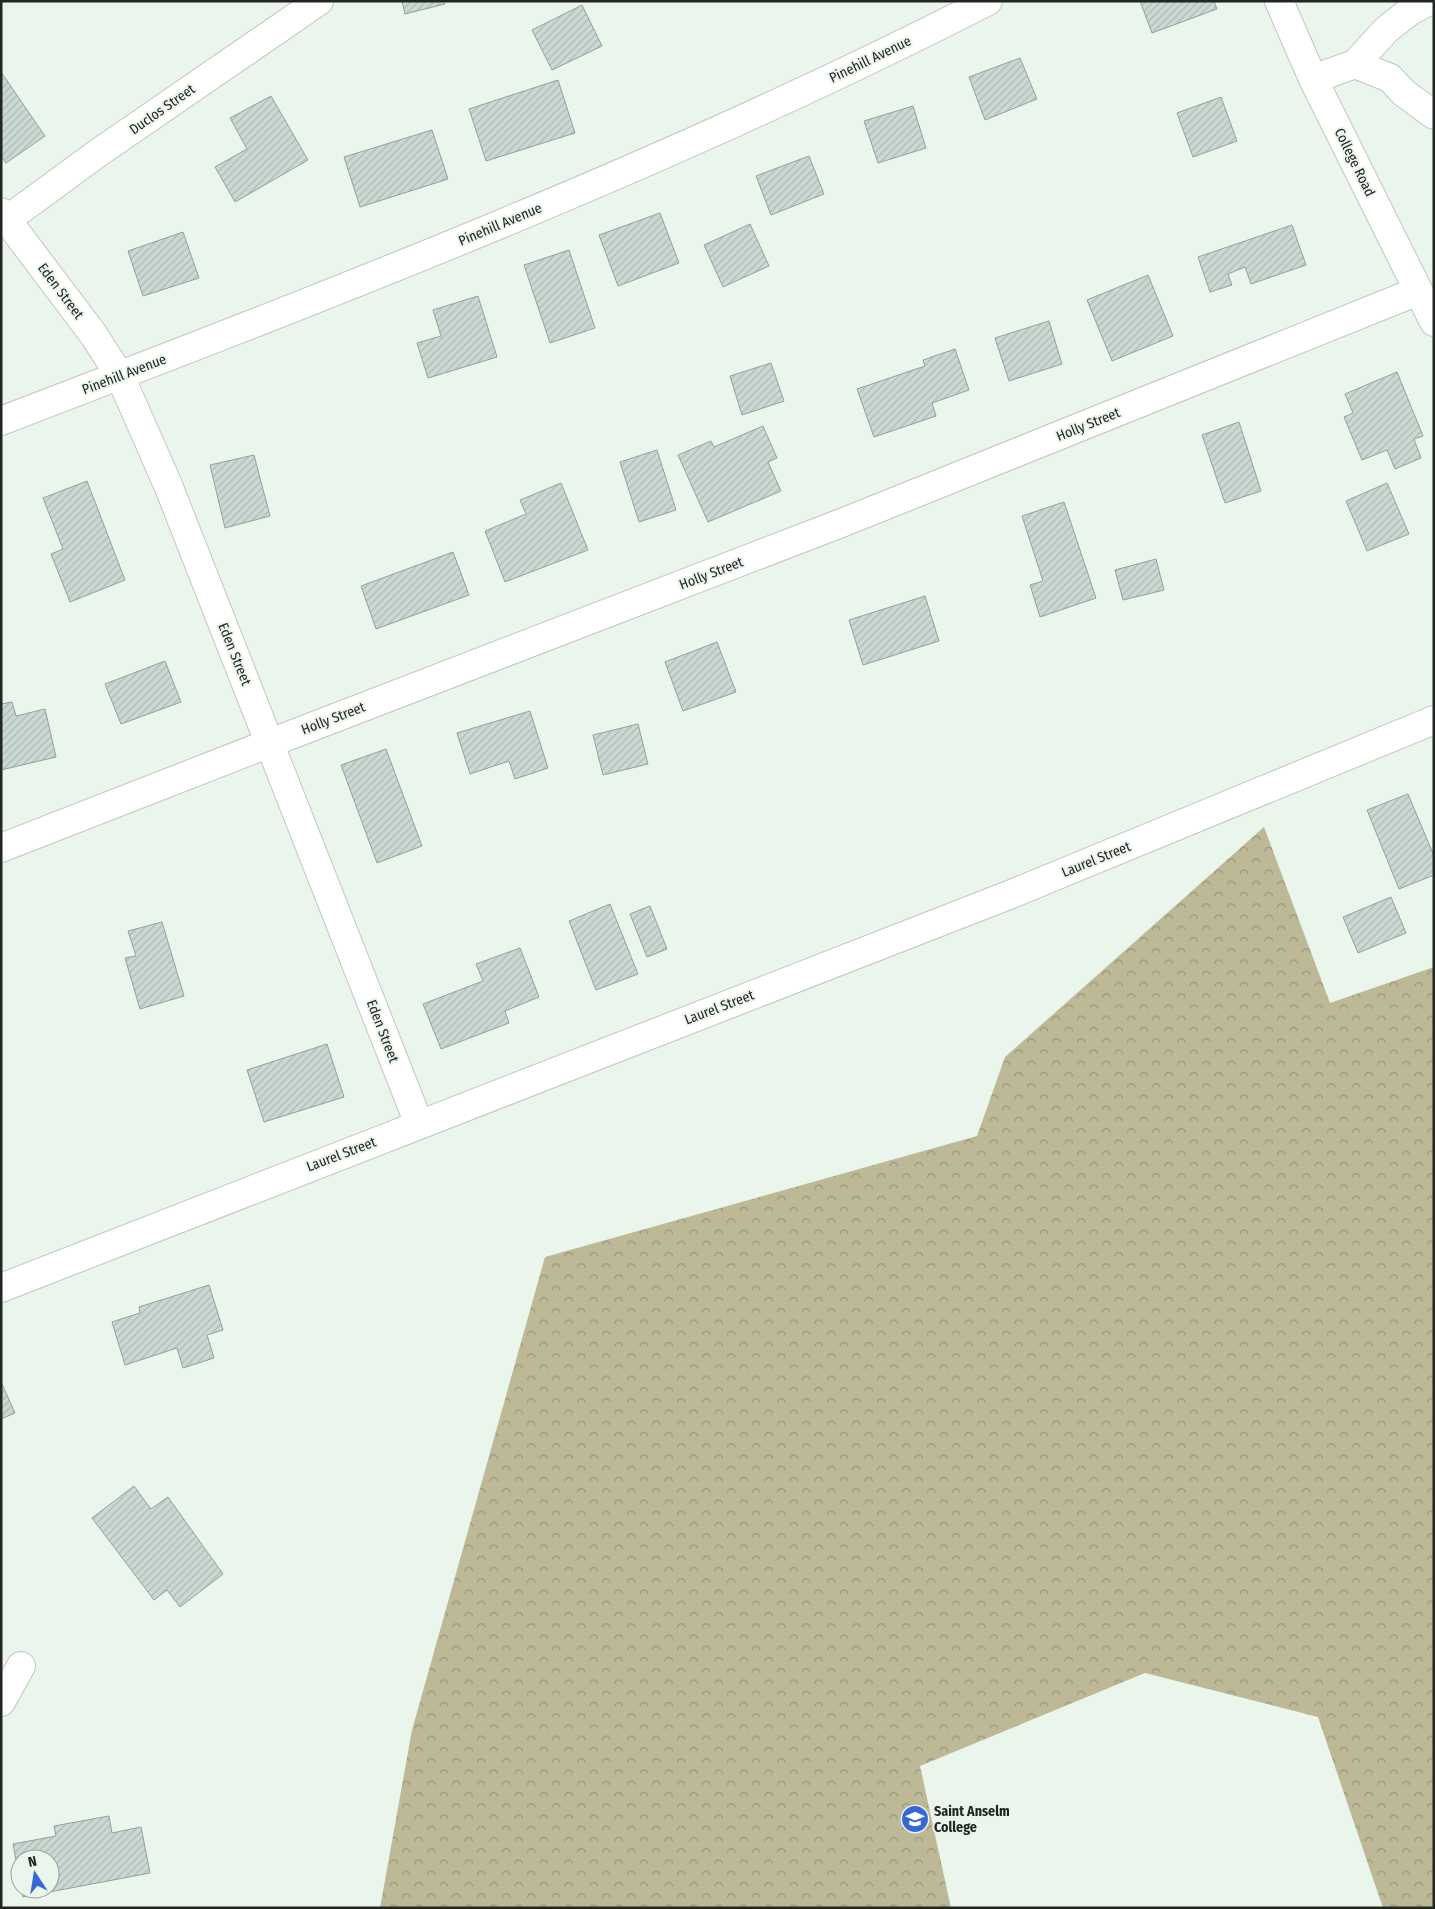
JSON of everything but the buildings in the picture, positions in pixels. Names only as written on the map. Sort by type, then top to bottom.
[{"type":"street","name":"Duclos Street","points":[[4,215],[98,153],[319,1]]},
{"type":"street","name":"Pinehill Avenue","points":[[1,421],[370,278],[572,194],[768,108],[988,1]]},
{"type":"street","name":"College Road","points":[[1279,1],[1313,78],[1434,322]]},
{"type":"street","points":[[1313,78],[1355,64],[1386,30],[1410,11],[1429,1]]},
{"type":"street","points":[[1355,64],[1390,78],[1404,93],[1434,115]]},
{"type":"street","name":"Eden Street","points":[[4,215],[92,334],[120,376],[168,485],[419,1124]]},
{"type":"street","name":"Holly Street","points":[[1,848],[270,742],[844,522],[1418,290]]},
{"type":"street","name":"Laurel Street","points":[[1,1288],[1009,895],[1434,720]]},
{"type":"street","points":[[1,1702],[21,1666]]},
{"type":"green space","points":[[1264,827],[1330,1003],[1434,967],[1434,1908],[1383,1908],[1318,1717],[1145,1673],[920,1766],[951,1908],[380,1908],[412,1730],[545,1257],[977,1136],[1005,1057]]},
{"type":"place","name":"Saint Anselm College","points":[[915,1819]]}]
